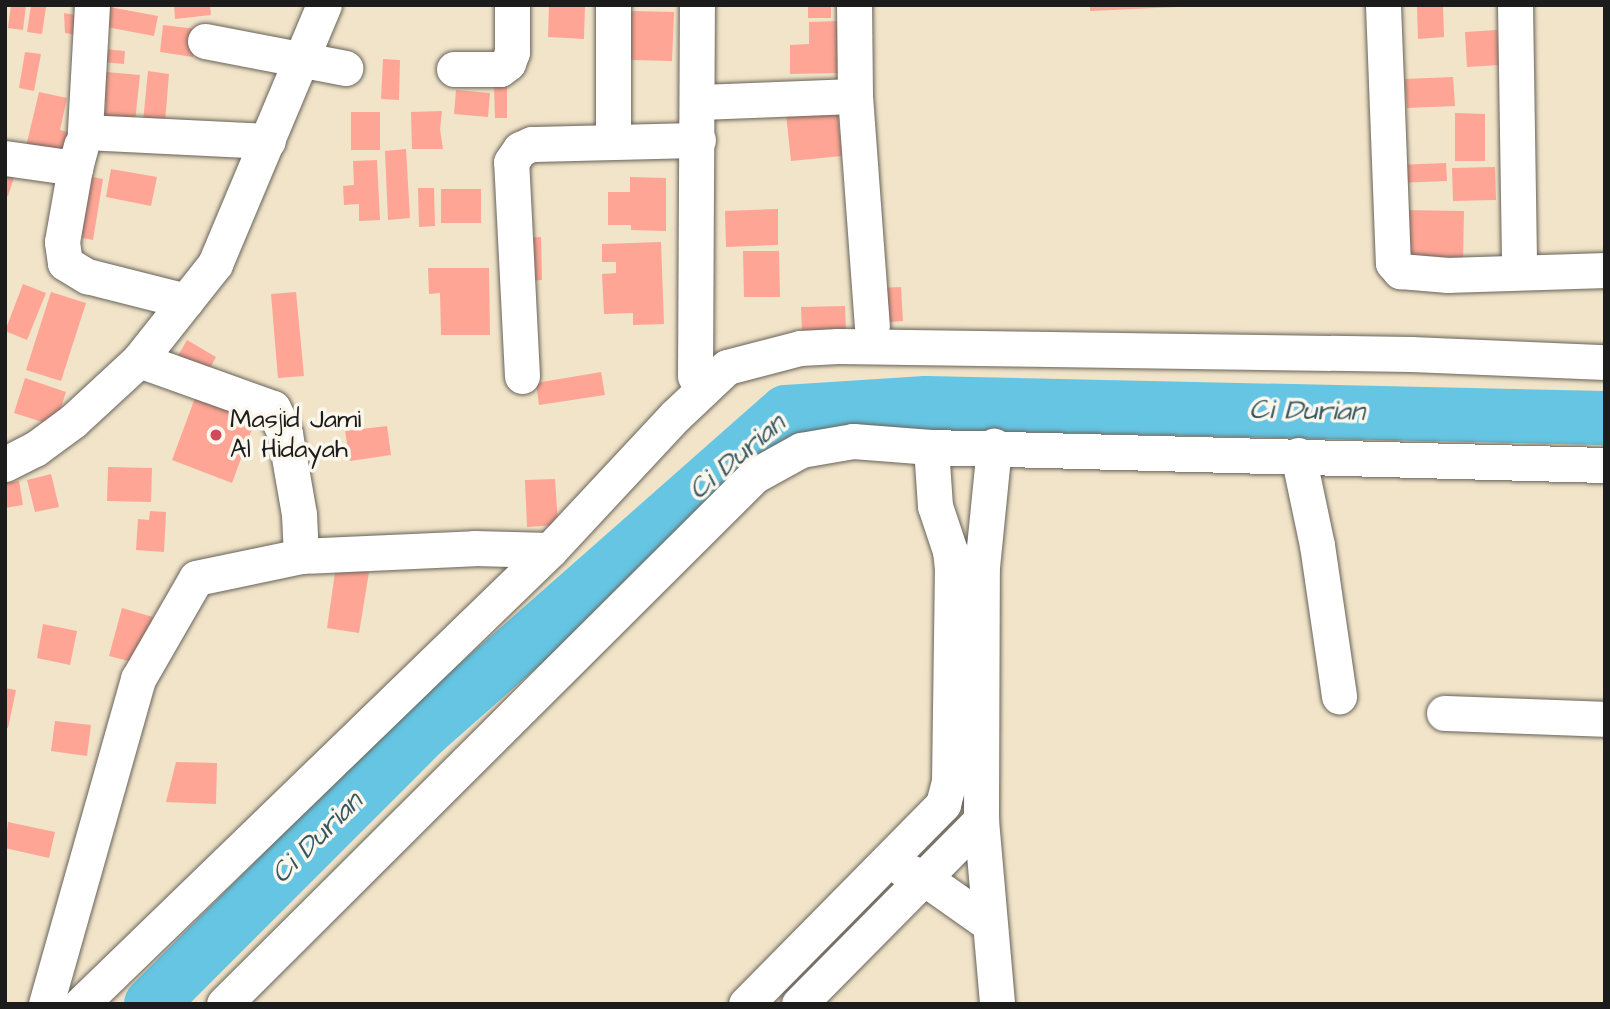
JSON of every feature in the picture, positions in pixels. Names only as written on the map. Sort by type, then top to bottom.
[{"type":"street","points":[[5,464],[36,449],[73,421],[139,359],[215,264],[324,5]]},
{"type":"street","points":[[454,68],[500,69],[508,63],[512,52],[512,5]]},
{"type":"street","points":[[612,5],[613,141]]},
{"type":"street","points":[[695,376],[699,102],[697,5]]},
{"type":"street","points":[[854,5],[855,96],[872,325]]},
{"type":"street","points":[[1383,5],[1393,263],[1400,271],[1448,275],[1605,270]]},
{"type":"street","points":[[1515,5],[1519,272]]},
{"type":"street","points":[[82,7],[85,132],[75,168],[62,242],[65,263],[87,276],[186,301]]},
{"type":"street","points":[[205,41],[345,68]]},
{"type":"street","points":[[699,102],[855,96]]},
{"type":"street","points":[[85,132],[268,141]]},
{"type":"street","points":[[522,376],[511,162],[520,149],[533,144],[698,139]]},
{"type":"street","points":[[5,158],[75,168]]},
{"type":"street","points":[[80,1004],[550,550],[675,416],[727,367],[800,348],[1398,353],[1605,362]]},
{"type":"street","points":[[139,359],[273,408],[285,434],[299,514],[301,556]]},
{"type":"street","points":[[224,1004],[754,476],[801,450],[853,441],[931,447],[994,446],[1605,465]]},
{"type":"street","points":[[746,1004],[943,804],[949,781],[964,647],[967,558],[994,446]]},
{"type":"street","points":[[931,447],[935,506],[967,558]]},
{"type":"street","points":[[1298,455],[1317,545],[1339,696]]},
{"type":"street","points":[[47,1004],[138,679],[196,578],[301,556],[474,548],[550,550]]},
{"type":"street","points":[[964,647],[997,1004]]},
{"type":"street","points":[[1444,713],[1605,719]]},
{"type":"street","points":[[799,1004],[981,820]]},
{"type":"street","points":[[887,861],[924,878],[988,923]]},
{"type":"building","points":[[11,5],[26,5],[23,30],[8,28]]},
{"type":"building","points":[[31,5],[46,7],[42,34],[27,32]]},
{"type":"building","points":[[174,5],[210,5],[211,15],[175,19]]},
{"type":"building","points":[[549,5],[585,5],[584,39],[548,37]]},
{"type":"building","points":[[808,5],[831,5],[831,18],[808,18]]},
{"type":"building","points":[[1090,5],[1177,5],[1177,7],[1090,11]]},
{"type":"building","points":[[1443,5],[1444,37],[1418,39],[1417,6]]},
{"type":"building","points":[[104,6],[158,16],[154,36],[101,26]]},
{"type":"building","points":[[631,11],[674,12],[672,61],[630,60]]},
{"type":"building","points":[[64,13],[87,17],[84,36],[65,33]]},
{"type":"building","points":[[838,21],[838,73],[790,74],[790,45],[809,44],[809,22]]},
{"type":"building","points":[[163,25],[196,29],[193,57],[160,52]]},
{"type":"building","points":[[1497,30],[1499,65],[1467,67],[1465,32]]},
{"type":"building","points":[[103,49],[125,51],[124,64],[102,62]]},
{"type":"building","points":[[25,52],[41,54],[34,91],[19,88]]},
{"type":"building","points":[[383,59],[400,60],[399,100],[381,99]]},
{"type":"building","points":[[95,71],[140,75],[134,131],[103,128],[106,102],[92,101]]},
{"type":"building","points":[[148,71],[169,74],[164,134],[142,132]]},
{"type":"building","points":[[1453,77],[1455,106],[1407,108],[1405,79]]},
{"type":"building","points":[[494,85],[507,85],[507,118],[495,118]]},
{"type":"building","points":[[456,90],[490,93],[488,117],[454,114]]},
{"type":"building","points":[[39,92],[67,98],[60,130],[76,134],[70,161],[25,151]]},
{"type":"building","points":[[837,108],[842,156],[791,161],[786,114]]},
{"type":"building","points":[[442,111],[440,129],[443,149],[412,149],[411,112]]},
{"type":"building","points":[[351,112],[380,112],[380,150],[351,150]]},
{"type":"building","points":[[1455,113],[1485,114],[1485,161],[1455,161]]},
{"type":"building","points":[[406,149],[410,218],[388,220],[385,151]]},
{"type":"building","points":[[377,160],[380,220],[359,221],[359,204],[344,205],[343,186],[354,185],[353,161]]},
{"type":"building","points":[[1446,163],[1447,181],[1397,183],[1396,165]]},
{"type":"building","points":[[1495,167],[1496,200],[1453,201],[1452,168]]},
{"type":"building","points":[[111,169],[157,177],[151,206],[106,197]]},
{"type":"building","points":[[5,172],[15,174],[8,196],[5,195]]},
{"type":"building","points":[[77,174],[103,179],[93,240],[66,235]]},
{"type":"building","points":[[630,177],[666,178],[666,231],[631,230],[631,225],[608,225],[608,192],[630,192]]},
{"type":"building","points":[[418,188],[434,188],[435,226],[419,227]]},
{"type":"building","points":[[441,189],[481,189],[481,223],[441,223]]},
{"type":"building","points":[[778,209],[778,245],[726,247],[725,211]]},
{"type":"building","points":[[1399,210],[1464,211],[1463,260],[1398,259]]},
{"type":"building","points":[[541,237],[542,280],[525,281],[524,238]]},
{"type":"building","points":[[661,242],[664,324],[633,325],[633,313],[604,314],[602,274],[616,273],[616,262],[602,262],[602,244]]},
{"type":"building","points":[[743,251],[779,251],[780,297],[744,297]]},
{"type":"building","points":[[428,268],[489,268],[490,335],[441,335],[440,293],[429,294]]},
{"type":"building","points":[[23,284],[46,293],[27,340],[5,331]]},
{"type":"building","points":[[901,287],[903,321],[879,323],[877,288]]},
{"type":"building","points":[[51,292],[86,303],[61,381],[26,370]]},
{"type":"building","points":[[296,292],[304,376],[278,378],[271,294]]},
{"type":"building","points":[[845,306],[846,331],[802,333],[801,307]]},
{"type":"building","points":[[187,340],[216,357],[205,378],[175,361]]},
{"type":"building","points":[[601,372],[605,395],[539,405],[536,383]]},
{"type":"building","points":[[25,378],[66,392],[55,426],[14,413]]},
{"type":"building","name":"Masjid Jami Al Hidayah","points":[[199,387],[259,410],[232,483],[172,460]]},
{"type":"building","points":[[387,426],[391,455],[350,461],[345,431]]},
{"type":"building","points":[[108,467],[152,468],[151,502],[107,501]]},
{"type":"building","points":[[51,474],[59,507],[35,512],[27,480]]},
{"type":"building","points":[[555,479],[558,525],[527,527],[525,480]]},
{"type":"building","points":[[19,481],[23,505],[5,508],[5,483]]},
{"type":"building","points":[[150,511],[166,512],[164,552],[136,550],[138,519],[149,520]]},
{"type":"building","points":[[336,566],[369,572],[359,633],[327,628]]},
{"type":"building","points":[[122,608],[153,617],[140,664],[109,656]]},
{"type":"building","points":[[43,624],[77,631],[70,665],[37,658]]},
{"type":"building","points":[[5,688],[16,690],[8,728],[5,728]]},
{"type":"building","points":[[55,721],[91,725],[87,756],[51,751]]},
{"type":"building","points":[[176,762],[217,763],[216,804],[166,802]]},
{"type":"building","points":[[8,822],[55,832],[49,858],[5,848]]},
{"type":"waterway","name":"Ci Durian","points":[[151,1004],[423,732],[786,412],[926,403],[1605,418]]},
{"type":"place","name":"Masjid Jami Al Hidayah","points":[[216,435]]}]
